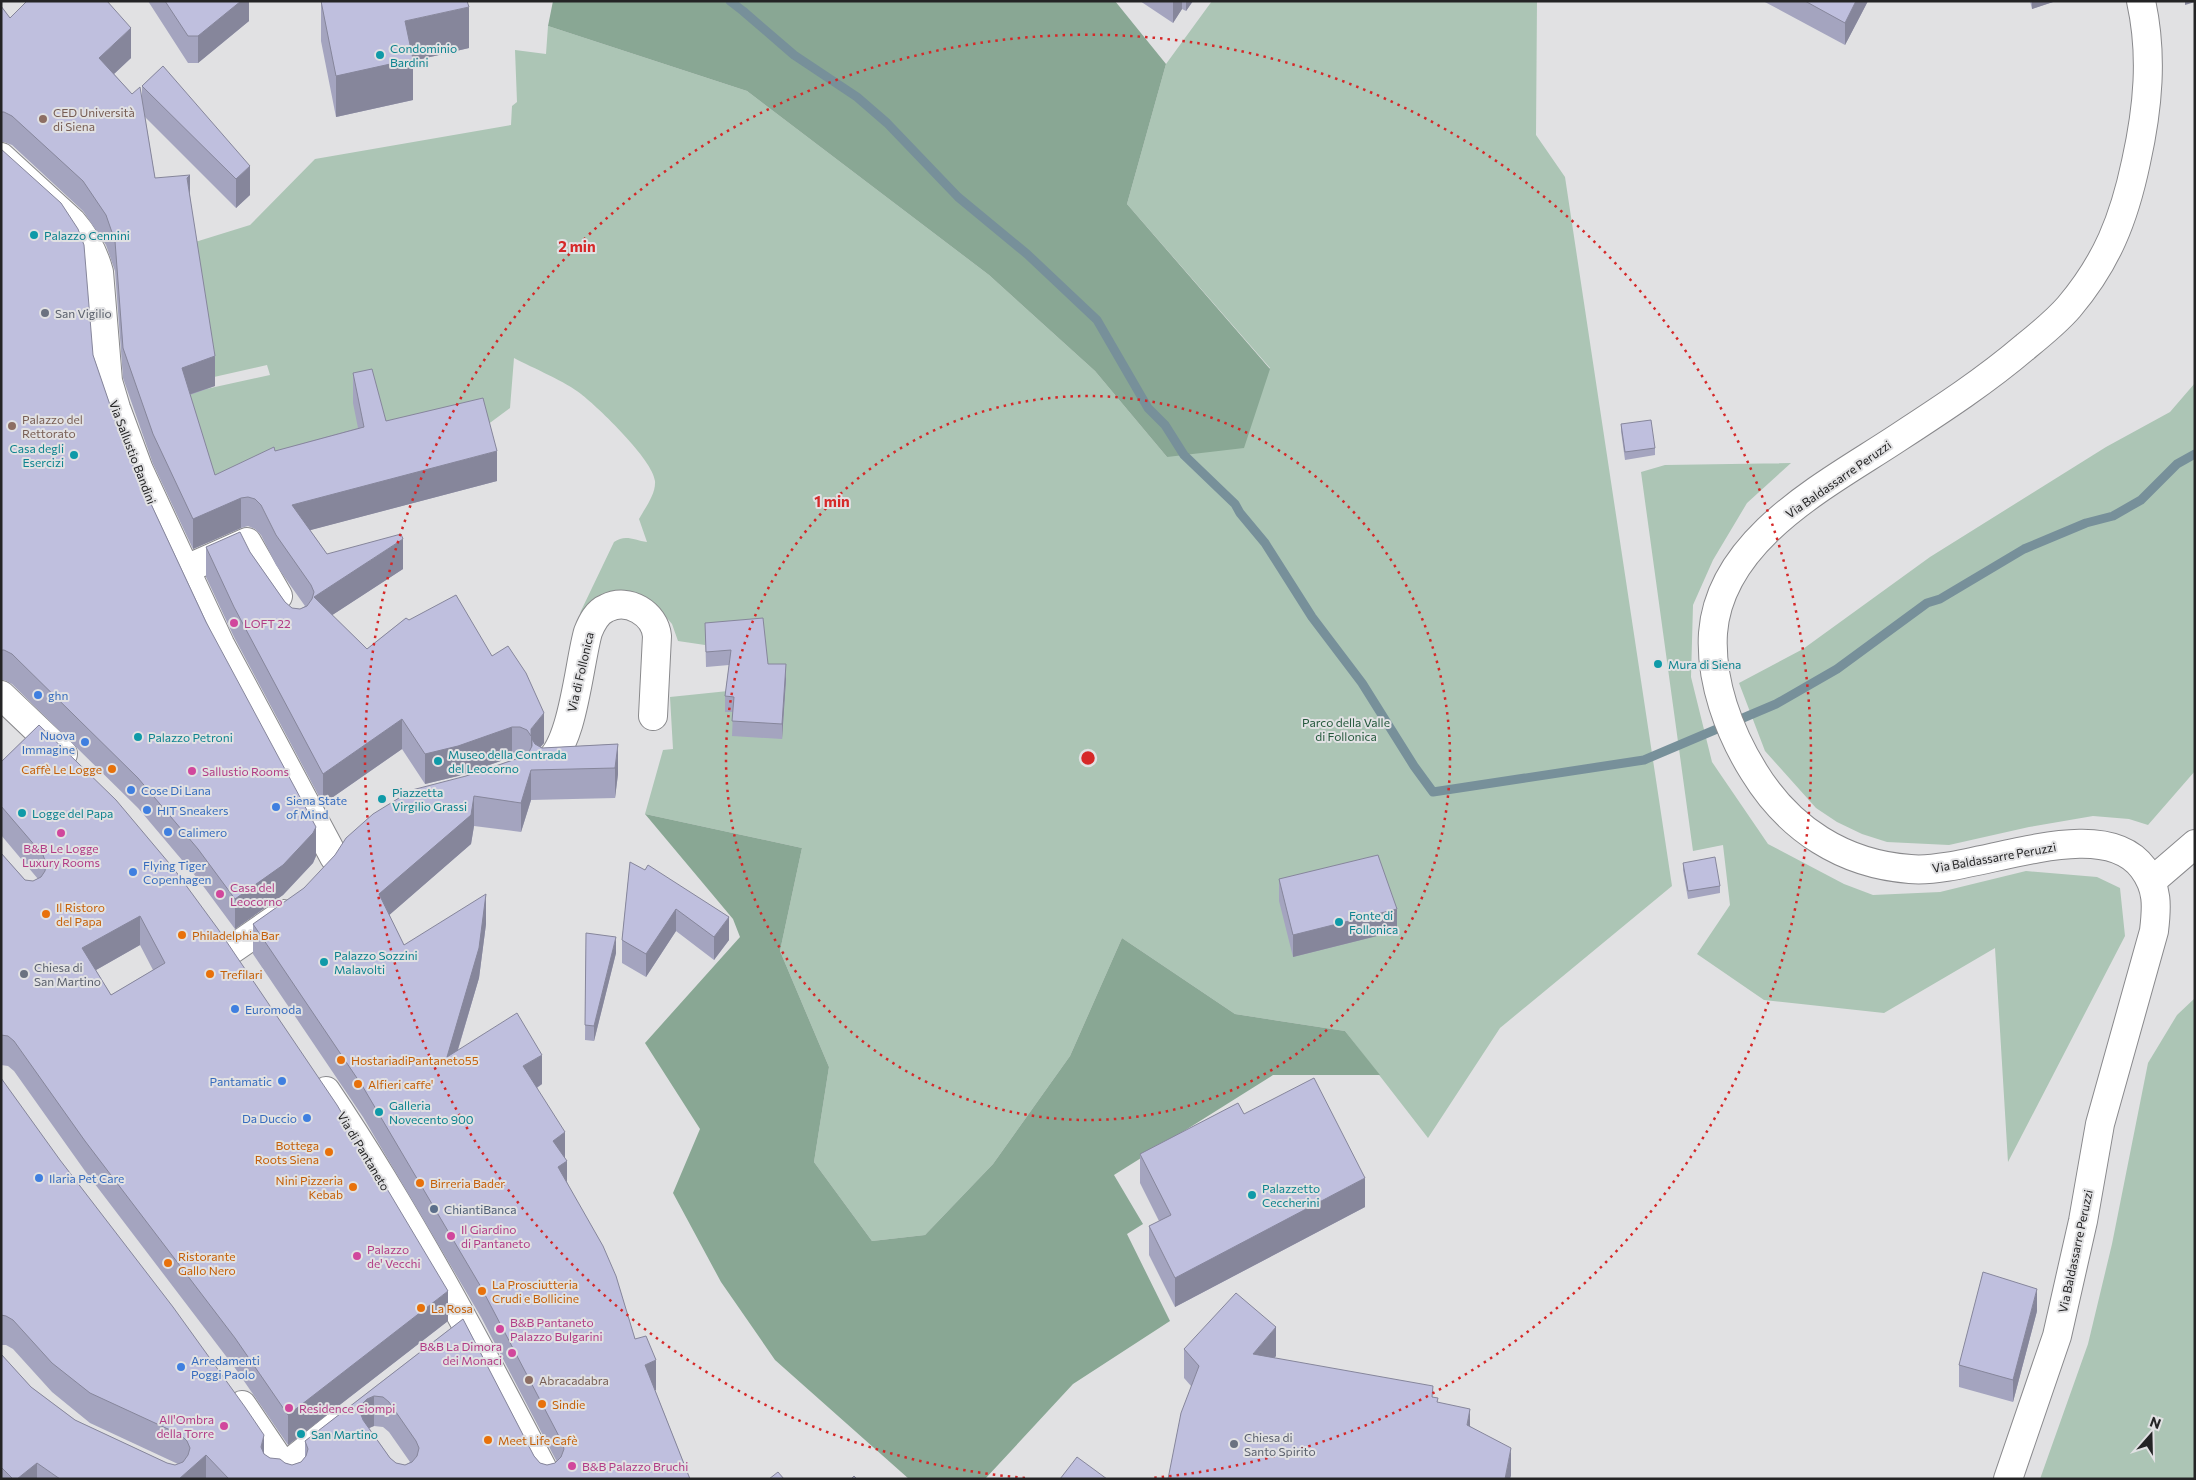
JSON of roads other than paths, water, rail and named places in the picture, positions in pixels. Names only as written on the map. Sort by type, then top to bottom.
[{"type":"street","name":"Via Baldassarre Peruzzi","points":[[2008,1479],[2057,1336],[2083,1221],[2102,1116],[2154,930],[2157,909],[2156,894],[2152,882],[2132,856],[2119,849],[2090,843],[2068,844],[1940,868],[1913,870],[1863,861],[1846,855],[1818,840],[1790,818],[1766,790],[1744,755],[1728,720],[1717,685],[1713,636],[1718,608],[1734,569],[1753,546],[1784,516],[1818,490],[1956,400],[2004,364],[2051,326],[2078,295],[2094,272],[2119,226],[2143,131],[2149,73],[2141,1]]},
{"type":"street","name":"Via Sallustio Bandini","points":[[1,156],[72,222],[95,258],[100,287],[106,368],[113,401],[139,470],[184,570],[330,863],[356,838]]},
{"type":"street","points":[[184,570],[247,542],[263,573],[293,617]]},
{"type":"street","name":"Via di Follonica","points":[[546,763],[556,756],[565,736],[588,632],[596,616],[607,608],[625,605],[637,609],[647,615],[654,624],[657,636],[653,716]]},
{"type":"street","points":[[1,694],[80,771]]},
{"type":"street","points":[[2152,882],[2195,844]]},
{"type":"street","points":[[231,950],[281,916],[302,898]]},
{"type":"street","points":[[214,927],[247,974]]},
{"type":"street","name":"Via di Pantaneto","points":[[312,1070],[350,1126],[468,1325],[548,1479]]},
{"type":"street","points":[[445,1342],[468,1325]]},
{"type":"street","points":[[230,1388],[284,1473],[353,1413]]},
{"type":"waterway","points":[[730,1],[794,55],[857,97],[887,123],[958,197],[1027,254],[1097,320],[1148,408],[1165,425],[1184,455],[1235,504],[1240,513],[1265,543],[1312,617],[1362,683],[1414,766],[1433,792],[1644,760],[1776,704],[1837,669],[1927,603],[1940,599],[2024,549],[2086,523],[2113,516],[2141,500],[2177,464],[2195,454]]},
{"type":"place","name":"Condominio Bardini","points":[[380,55]]},
{"type":"place","name":"CED Università di Siena","points":[[43,119]]},
{"type":"place","name":"Palazzo Cennini","points":[[34,235]]},
{"type":"place","name":"San Vigilio","points":[[45,313]]},
{"type":"place","name":"Palazzo del Rettorato","points":[[12,426]]},
{"type":"place","name":"Casa degli Esercizi","points":[[74,455]]},
{"type":"place","name":"LOFT 22","points":[[234,623]]},
{"type":"place","name":"Mura di Siena","points":[[1658,664]]},
{"type":"place","name":"ghn","points":[[38,695]]},
{"type":"place","name":"Palazzo Petroni","points":[[138,737]]},
{"type":"place","name":"Nuova Immagine","points":[[85,742]]},
{"type":"place","name":"Museo della Contrada del Leocorno","points":[[438,761]]},
{"type":"place","name":"Caffè Le Logge","points":[[112,769]]},
{"type":"place","name":"Sallustio Rooms","points":[[192,771]]},
{"type":"place","name":"Cose Di Lana","points":[[131,790]]},
{"type":"place","name":"Piazzetta Virgilio Grassi","points":[[382,799]]},
{"type":"place","name":"Siena State of Mind","points":[[276,807]]},
{"type":"place","name":"HIT Sneakers","points":[[147,810]]},
{"type":"place","name":"Logge del Papa","points":[[22,813]]},
{"type":"place","name":"Calimero","points":[[168,832]]},
{"type":"place","name":"B&B Le Logge Luxury Rooms","points":[[61,833]]},
{"type":"place","name":"Flying Tiger Copenhagen","points":[[133,872]]},
{"type":"place","name":"Casa del Leocorno","points":[[220,894]]},
{"type":"place","name":"Il Ristoro del Papa","points":[[46,914]]},
{"type":"place","name":"Fonte di Follonica","points":[[1339,922]]},
{"type":"place","name":"Philadelphia Bar","points":[[182,935]]},
{"type":"place","name":"Palazzo Sozzini Malavolti","points":[[324,962]]},
{"type":"place","name":"Chiesa di San Martino","points":[[24,974]]},
{"type":"place","name":"Trefilari","points":[[210,974]]},
{"type":"place","name":"Euromoda","points":[[235,1009]]},
{"type":"place","name":"HostariadiPantaneto55","points":[[341,1060]]},
{"type":"place","name":"Pantamatic","points":[[282,1081]]},
{"type":"place","name":"Alfieri caffe'","points":[[358,1084]]},
{"type":"place","name":"Galleria Novecento 900","points":[[379,1112]]},
{"type":"place","name":"Da Duccio","points":[[307,1118]]},
{"type":"place","name":"Bottega Roots Siena","points":[[329,1152]]},
{"type":"place","name":"Ilaria Pet Care","points":[[39,1178]]},
{"type":"place","name":"Birreria Bader","points":[[420,1183]]},
{"type":"place","name":"Nini Pizzeria Kebab","points":[[353,1187]]},
{"type":"place","name":"Palazzetto Ceccherini","points":[[1252,1195]]},
{"type":"place","name":"ChiantiBanca","points":[[434,1209]]},
{"type":"place","name":"Il Giardino di Pantaneto","points":[[451,1236]]},
{"type":"place","name":"Palazzo de' Vecchi","points":[[357,1256]]},
{"type":"place","name":"Ristorante Gallo Nero","points":[[168,1263]]},
{"type":"place","name":"La Prosciutteria Crudi e Bollicine","points":[[482,1291]]},
{"type":"place","name":"La Rosa","points":[[421,1308]]},
{"type":"place","name":"B&B Pantaneto Palazzo Bulgarini","points":[[500,1329]]},
{"type":"place","name":"B&B La Dimora dei Monaci","points":[[512,1353]]},
{"type":"place","name":"Arredamenti Poggi Paolo","points":[[181,1367]]},
{"type":"place","name":"Abracadabra","points":[[529,1380]]},
{"type":"place","name":"Sindie","points":[[542,1404]]},
{"type":"place","name":"Residence Ciompi","points":[[289,1408]]},
{"type":"place","name":"All'Ombra della Torre","points":[[224,1426]]},
{"type":"place","name":"San Martino","points":[[301,1434]]},
{"type":"place","name":"Meet Life Cafè","points":[[488,1440]]},
{"type":"place","name":"Chiesa di Santo Spirito","points":[[1234,1444]]},
{"type":"place","name":"B&B Palazzo Bruchi","points":[[572,1466]]},
{"type":"park label","name":"Parco della Valle di Follonica","points":[[1346,729]]}]
